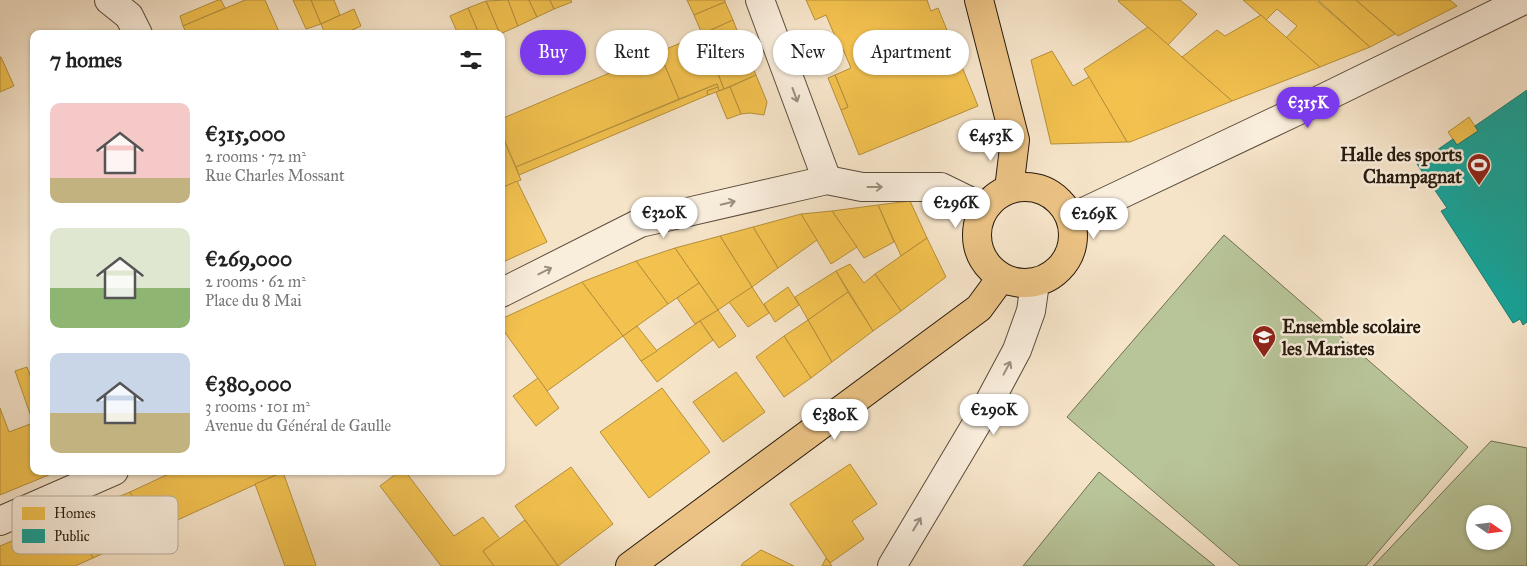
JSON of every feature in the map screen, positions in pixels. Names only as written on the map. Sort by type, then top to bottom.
[{"type":"main road","points":[[979,0],[1015,140],[1008,189]]},
{"type":"main road","points":[[1024,186],[1039,188],[1052,195],[1064,205],[1071,218],[1072,246],[1067,258],[1059,269],[1048,278],[1035,283],[1023,284],[1001,278],[989,268],[980,254],[976,239],[977,222],[984,208],[994,196],[1008,189],[1024,186]]},
{"type":"main road","points":[[630,566],[979,308],[1001,278]]},
{"type":"street","points":[[109,0],[130,16],[136,30]]},
{"type":"street","points":[[760,0],[826,180]]},
{"type":"street","points":[[1071,218],[1297,111],[1524,0]]},
{"type":"street","points":[[505,291],[640,222],[826,180],[862,186],[942,187],[984,208]]},
{"type":"street","points":[[892,566],[986,408],[1017,350],[1031,311],[1035,283]]},
{"type":"street","points":[[57,496],[105,475]]},
{"type":"street","points":[[0,521],[12,516]]},
{"type":"green space","points":[[1224,235],[1468,447],[1366,566],[1240,566],[1067,417]]},
{"type":"green space","points":[[1491,441],[1527,448],[1527,566],[1373,566]]},
{"type":"green space","points":[[1099,472],[1215,566],[1023,566]]},
{"type":"building: Homes","points":[[221,0],[225,8],[183,26],[180,16]]},
{"type":"building: Homes","points":[[245,0],[265,0],[278,30],[185,30],[183,26]]},
{"type":"building: Homes","points":[[293,0],[311,0],[321,24],[306,29]]},
{"type":"building: Homes","points":[[311,0],[334,0],[340,15],[321,24]]},
{"type":"building: Homes","points":[[508,0],[518,26],[505,32],[505,30],[498,30],[486,1]]},
{"type":"building: Homes","points":[[508,0],[529,0],[537,17],[518,26]]},
{"type":"building: Homes","points":[[529,0],[550,0],[554,9],[537,17]]},
{"type":"building: Homes","points":[[550,0],[571,0],[572,2],[554,9]]},
{"type":"building: Homes","points":[[687,0],[725,0],[725,2],[694,15]]},
{"type":"building: Homes","points":[[806,0],[927,0],[931,11],[938,8],[947,30],[853,30],[853,75],[965,75],[978,106],[859,155],[841,110],[848,107],[835,75],[843,75],[843,72],[851,68],[843,49],[843,30],[832,30],[826,15],[815,20]]},
{"type":"building: Homes","points":[[1119,0],[1180,0],[1197,14],[1168,45]]},
{"type":"building: Homes","points":[[1243,0],[1316,0],[1370,47],[1320,67],[1286,38],[1297,26],[1277,9],[1266,20]]},
{"type":"building: Homes","points":[[1318,0],[1356,0],[1395,34],[1370,47]]},
{"type":"building: Homes","points":[[1356,0],[1450,0],[1457,6],[1398,36]]},
{"type":"building: Homes","points":[[486,1],[498,30],[477,30],[468,8]]},
{"type":"building: Homes","points":[[725,2],[733,20],[711,30],[700,30],[694,15]]},
{"type":"building: Homes","points":[[468,8],[477,30],[456,30],[450,16]]},
{"type":"building: Homes","points":[[354,9],[361,26],[352,30],[323,30],[321,24]]},
{"type":"building: Homes","points":[[1261,15],[1320,67],[1232,101],[1182,57],[1217,30],[1225,36]]},
{"type":"building: Homes","points":[[733,20],[737,30],[711,30]]},
{"type":"building: Homes","points":[[1148,27],[1232,101],[1127,142],[1084,69]]},
{"type":"building: Homes","points":[[678,44],[678,75],[718,75],[724,89],[719,91],[717,84],[679,99],[668,73],[668,48]]},
{"type":"building: Homes","points":[[1052,51],[1073,86],[1089,77],[1127,142],[1051,144],[1031,60]]},
{"type":"building: Homes","points":[[0,57],[14,86],[0,92]]},
{"type":"building: Homes","points":[[668,73],[679,99],[516,167],[505,142],[505,117],[605,75],[668,75]]},
{"type":"building: Homes","points":[[719,75],[756,75],[724,89]]},
{"type":"building: Homes","points":[[756,75],[767,102],[764,115],[741,114],[730,87]]},
{"type":"building: Homes","points":[[835,75],[848,107],[841,110],[828,78]]},
{"type":"building: Homes","points":[[717,84],[718,87],[707,91],[708,95],[519,175],[516,167]]},
{"type":"building: Homes","points":[[718,87],[719,91],[708,95],[707,91]]},
{"type":"building: Homes","points":[[730,87],[741,114],[727,119],[716,92]]},
{"type":"building: Homes","points":[[1469,117],[1478,131],[1457,145],[1448,132]]},
{"type":"building: Homes","points":[[505,142],[521,180],[505,186]]},
{"type":"building: Homes","points":[[517,181],[547,242],[505,261],[505,186]]},
{"type":"building: Homes","points":[[910,201],[927,238],[901,256],[878,205]]},
{"type":"building: Homes","points":[[878,205],[894,242],[864,258],[832,211]]},
{"type":"building: Homes","points":[[832,211],[857,247],[831,264],[801,214]]},
{"type":"building: Homes","points":[[801,214],[817,240],[778,268],[753,227]]},
{"type":"building: Homes","points":[[753,227],[778,268],[752,287],[720,236]]},
{"type":"building: Homes","points":[[720,236],[752,287],[718,310],[675,248]]},
{"type":"building: Homes","points":[[927,238],[946,277],[901,311],[875,274]]},
{"type":"building: Homes","points":[[675,248],[699,283],[668,304],[636,261]]},
{"type":"building: Homes","points":[[636,261],[668,304],[623,336],[582,282]]},
{"type":"building: Homes","points":[[850,264],[864,283],[875,274],[901,311],[873,331],[836,271]]},
{"type":"building: Homes","points":[[836,271],[848,292],[808,320],[795,297]]},
{"type":"building: Homes","points":[[582,282],[623,336],[547,391],[505,333],[505,317]]},
{"type":"building: Homes","points":[[699,283],[718,310],[695,324],[677,298]]},
{"type":"building: Homes","points":[[752,287],[769,313],[748,327],[729,302]]},
{"type":"building: Homes","points":[[788,287],[799,305],[775,322],[764,304]]},
{"type":"building: Homes","points":[[848,292],[873,331],[832,362],[808,320]]},
{"type":"building: Homes","points":[[718,310],[736,336],[719,348],[700,321]]},
{"type":"building: Homes","points":[[808,320],[832,362],[811,378],[784,336]]},
{"type":"building: Homes","points":[[700,321],[713,340],[657,382],[641,361]]},
{"type":"building: Homes","points":[[637,326],[657,351],[641,361],[623,336]]},
{"type":"building: Homes","points":[[784,336],[811,378],[784,397],[756,357]]},
{"type":"building: Homes","points":[[27,367],[30,375],[30,414],[15,371]]},
{"type":"building: Homes","points":[[736,372],[765,412],[723,442],[693,402]]},
{"type":"building: Homes","points":[[538,378],[559,408],[536,426],[513,396]]},
{"type":"building: Homes","points":[[662,388],[710,452],[649,498],[600,432]]},
{"type":"building: Homes","points":[[0,408],[9,432],[30,424],[30,475],[49,475],[0,495]]},
{"type":"building: Homes","points":[[850,464],[877,504],[852,521],[864,539],[830,563],[790,504]]},
{"type":"building: Homes","points":[[571,467],[613,524],[558,566],[515,506]]},
{"type":"building: Homes","points":[[166,475],[276,475],[178,520],[178,496],[132,496],[130,492]]},
{"type":"building: Homes","points":[[276,475],[284,475],[315,566],[285,566],[255,484]]},
{"type":"building: Homes","points":[[395,475],[408,475],[454,536],[483,517],[500,539],[483,551],[494,566],[441,566],[380,486]]},
{"type":"building: Homes","points":[[130,492],[132,496],[120,496]]},
{"type":"building: Homes","points":[[525,520],[558,566],[494,566],[483,551]]},
{"type":"building: Homes","points":[[12,541],[12,554],[91,554],[93,558],[75,566],[0,566],[0,546]]},
{"type":"building: Homes","points":[[761,550],[794,566],[741,566]]},
{"type":"building: Homes","points":[[91,554],[102,554],[93,558]]},
{"type":"building: Homes","points":[[826,558],[830,563],[832,566],[822,566]]},
{"type":"building: Public","name":"Halle des sports Champagnat","points":[[1527,90],[1527,322],[1523,325],[1520,319],[1513,323],[1441,211],[1447,208],[1417,164],[1453,139],[1457,145],[1478,131],[1475,126]]},
{"type":"place","name":"Halle des sports Champagnat","points":[[1479,186]]},
{"type":"place","name":"Ensemble scolaire les Maristes","points":[[1264,358]]}]
